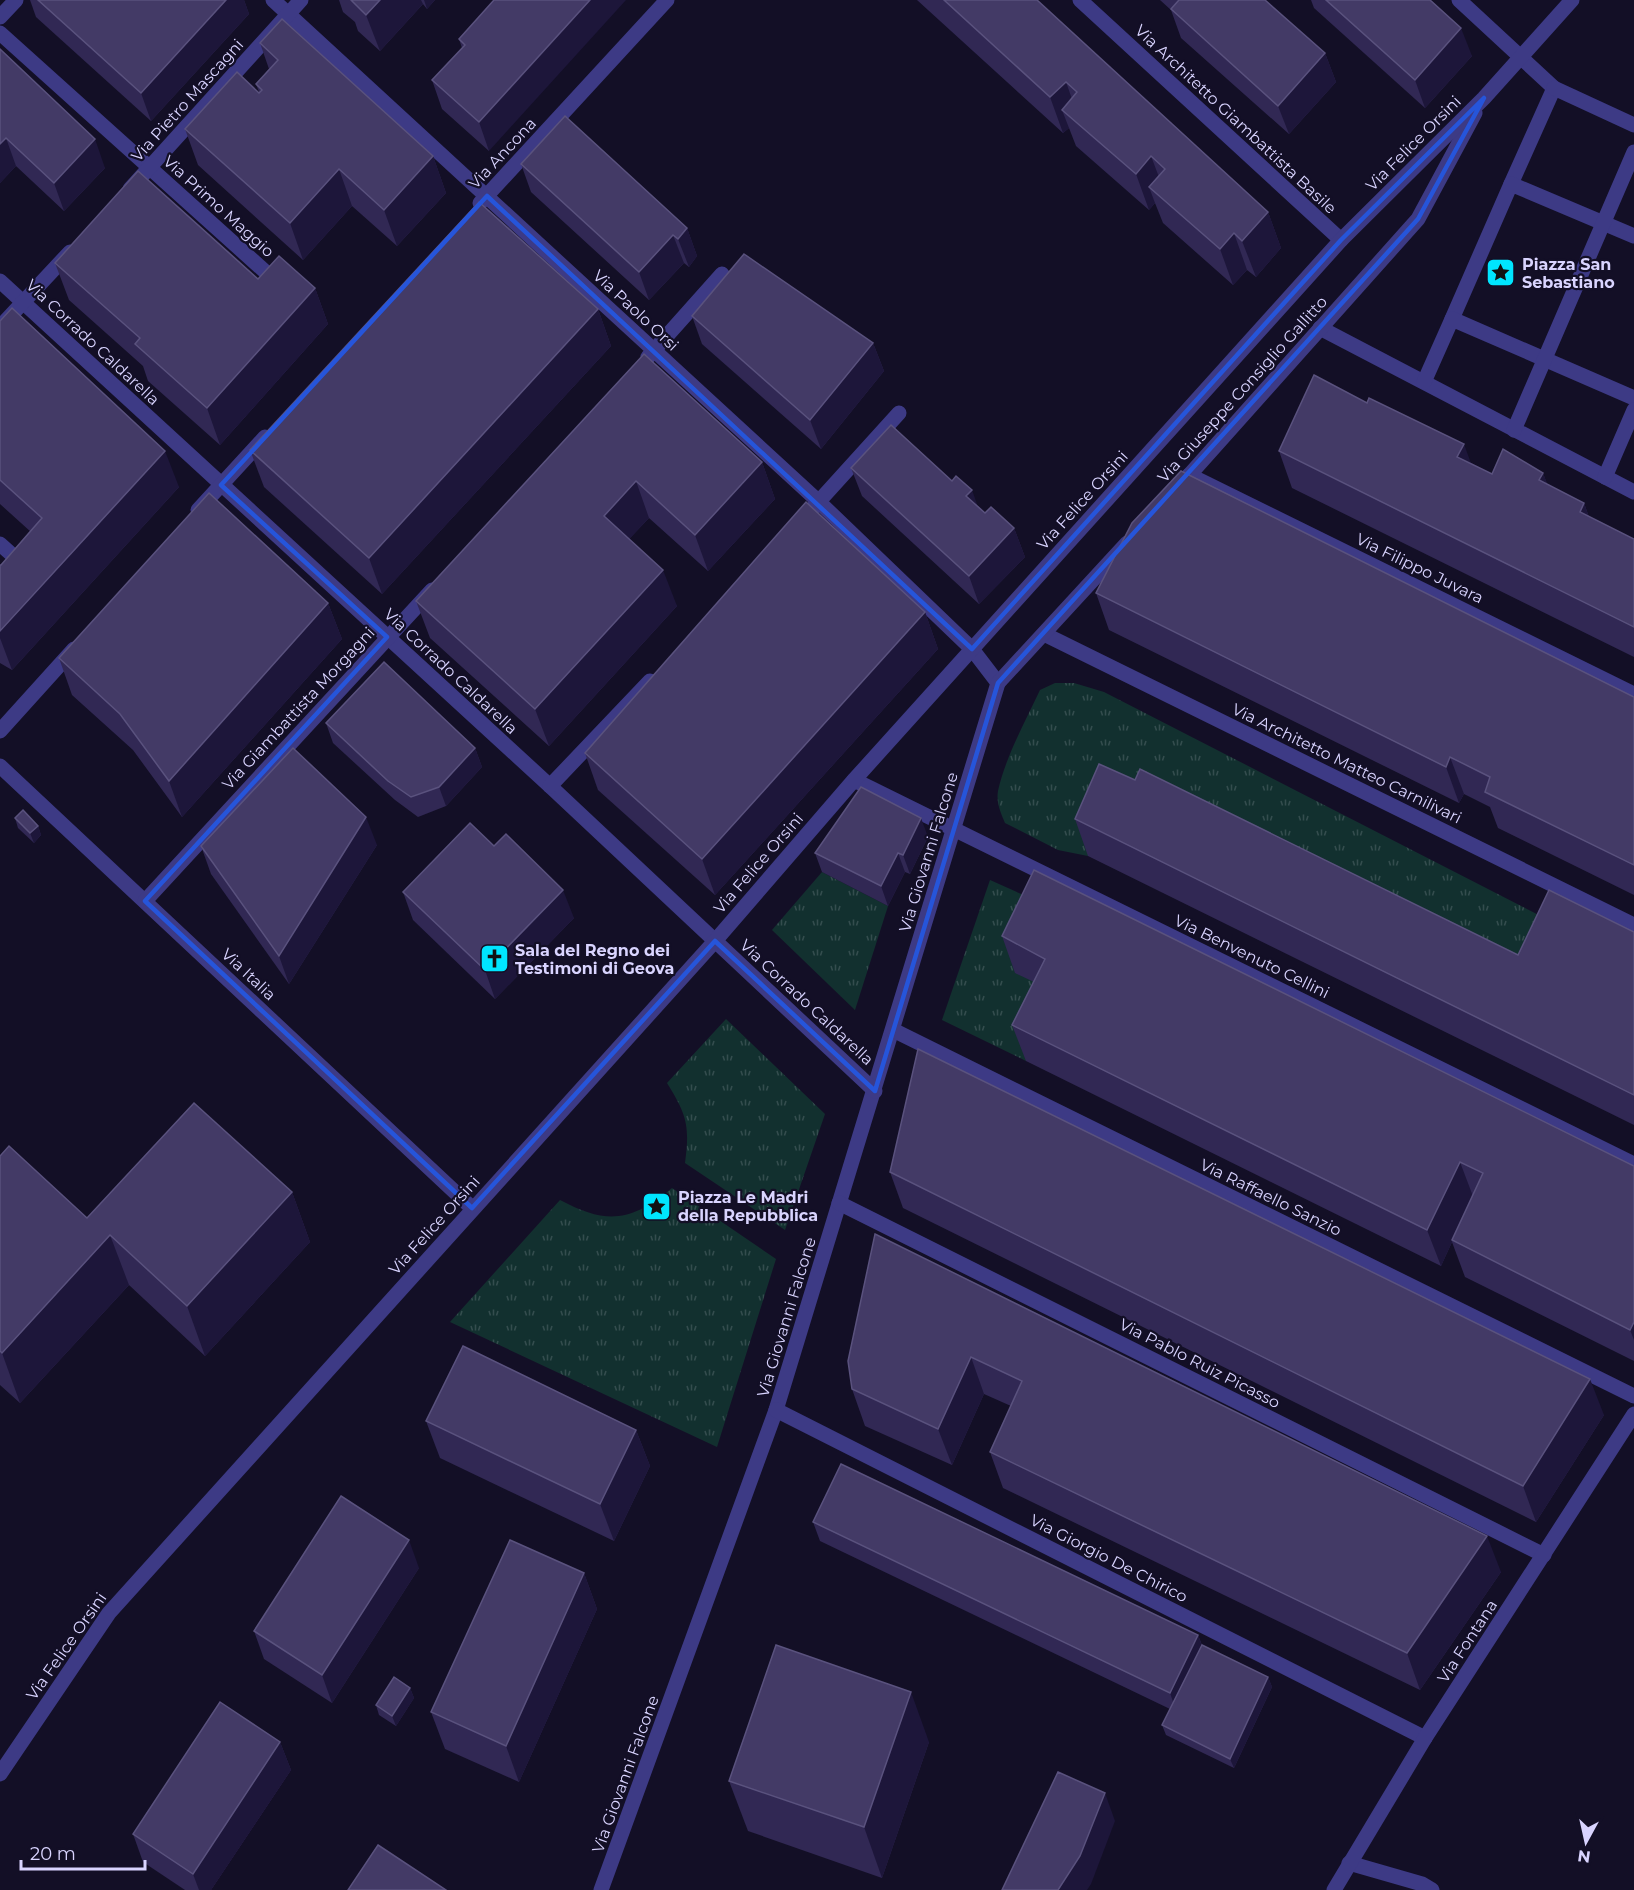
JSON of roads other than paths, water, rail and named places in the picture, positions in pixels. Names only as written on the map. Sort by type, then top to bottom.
[{"type":"street","points":[[0,17],[15,0]]},
{"type":"street","name":"Via Paolo Orsi","points":[[273,0],[819,502],[972,649]]},
{"type":"street","name":"Via Pietro Mascagni","points":[[118,201],[301,0]]},
{"type":"street","name":"Via Ancona","points":[[471,214],[667,0]]},
{"type":"street","name":"Via Architetto Giambattista Basile","points":[[1080,0],[1341,240]]},
{"type":"street","points":[[1459,0],[1554,88],[1634,125]]},
{"type":"street","name":"Via Felice Orsini","points":[[0,1774],[109,1612],[715,941],[854,780],[1341,240],[1484,98],[1519,55],[1572,0]]},
{"type":"street","name":"Via Primo Maggio","points":[[0,33],[280,285]]},
{"type":"street","points":[[1424,382],[1554,88]]},
{"type":"street","name":"Via Giuseppe Consiglio Gallitto","points":[[1165,501],[1418,219],[1484,98]]},
{"type":"street","points":[[1514,430],[1634,152]]},
{"type":"street","points":[[1511,184],[1634,236]]},
{"type":"street","points":[[0,327],[79,243]]},
{"type":"street","points":[[637,369],[722,274]]},
{"type":"street","name":"Via Corrado Caldarella","points":[[0,280],[550,786],[875,1091]]},
{"type":"street","points":[[1452,320],[1634,398]]},
{"type":"street","points":[[1320,328],[1634,492]]},
{"type":"street","points":[[1605,477],[1634,410]]},
{"type":"street","points":[[802,519],[899,413]]},
{"type":"street","points":[[189,520],[277,423]]},
{"type":"street","name":"Via Filippo Juvara","points":[[1189,475],[1634,694]]},
{"type":"street","points":[[972,649],[998,683],[1141,528]]},
{"type":"street","points":[[0,544],[19,561]]},
{"type":"street","name":"Via Giambattista Morgagni","points":[[145,901],[444,577]]},
{"type":"street","points":[[0,732],[87,634]]},
{"type":"street","name":"Via Architetto Matteo Carnilivari","points":[[1044,634],[1634,925]]},
{"type":"street","points":[[550,786],[664,666]]},
{"type":"street","name":"Via Giovanni Falcone","points":[[601,1890],[776,1410],[998,683]]},
{"type":"street","name":"Via Italia","points":[[0,766],[472,1208]]},
{"type":"street","name":"Via Benvenuto Cellini","points":[[854,780],[1634,1164]]},
{"type":"street","name":"Via Raffaello Sanzio","points":[[893,1030],[1634,1395]]},
{"type":"street","name":"Via Pablo Ruiz Picasso","points":[[839,1203],[1544,1555]]},
{"type":"street","name":"Via Giorgio De Chirico","points":[[776,1410],[1425,1738]]},
{"type":"street","name":"Via Fontana","points":[[1334,1890],[1425,1738],[1634,1414]]},
{"type":"street","points":[[1349,1863],[1422,1884],[1432,1890]]},
{"type":"place","name":"Piazza San Sebastiano","points":[[1501,273]]},
{"type":"place","name":"Sala del Regno dei Testimoni di Geova","points":[[494,959]]},
{"type":"place","name":"Piazza Le Madri della Repubblica","points":[[657,1206]]}]
